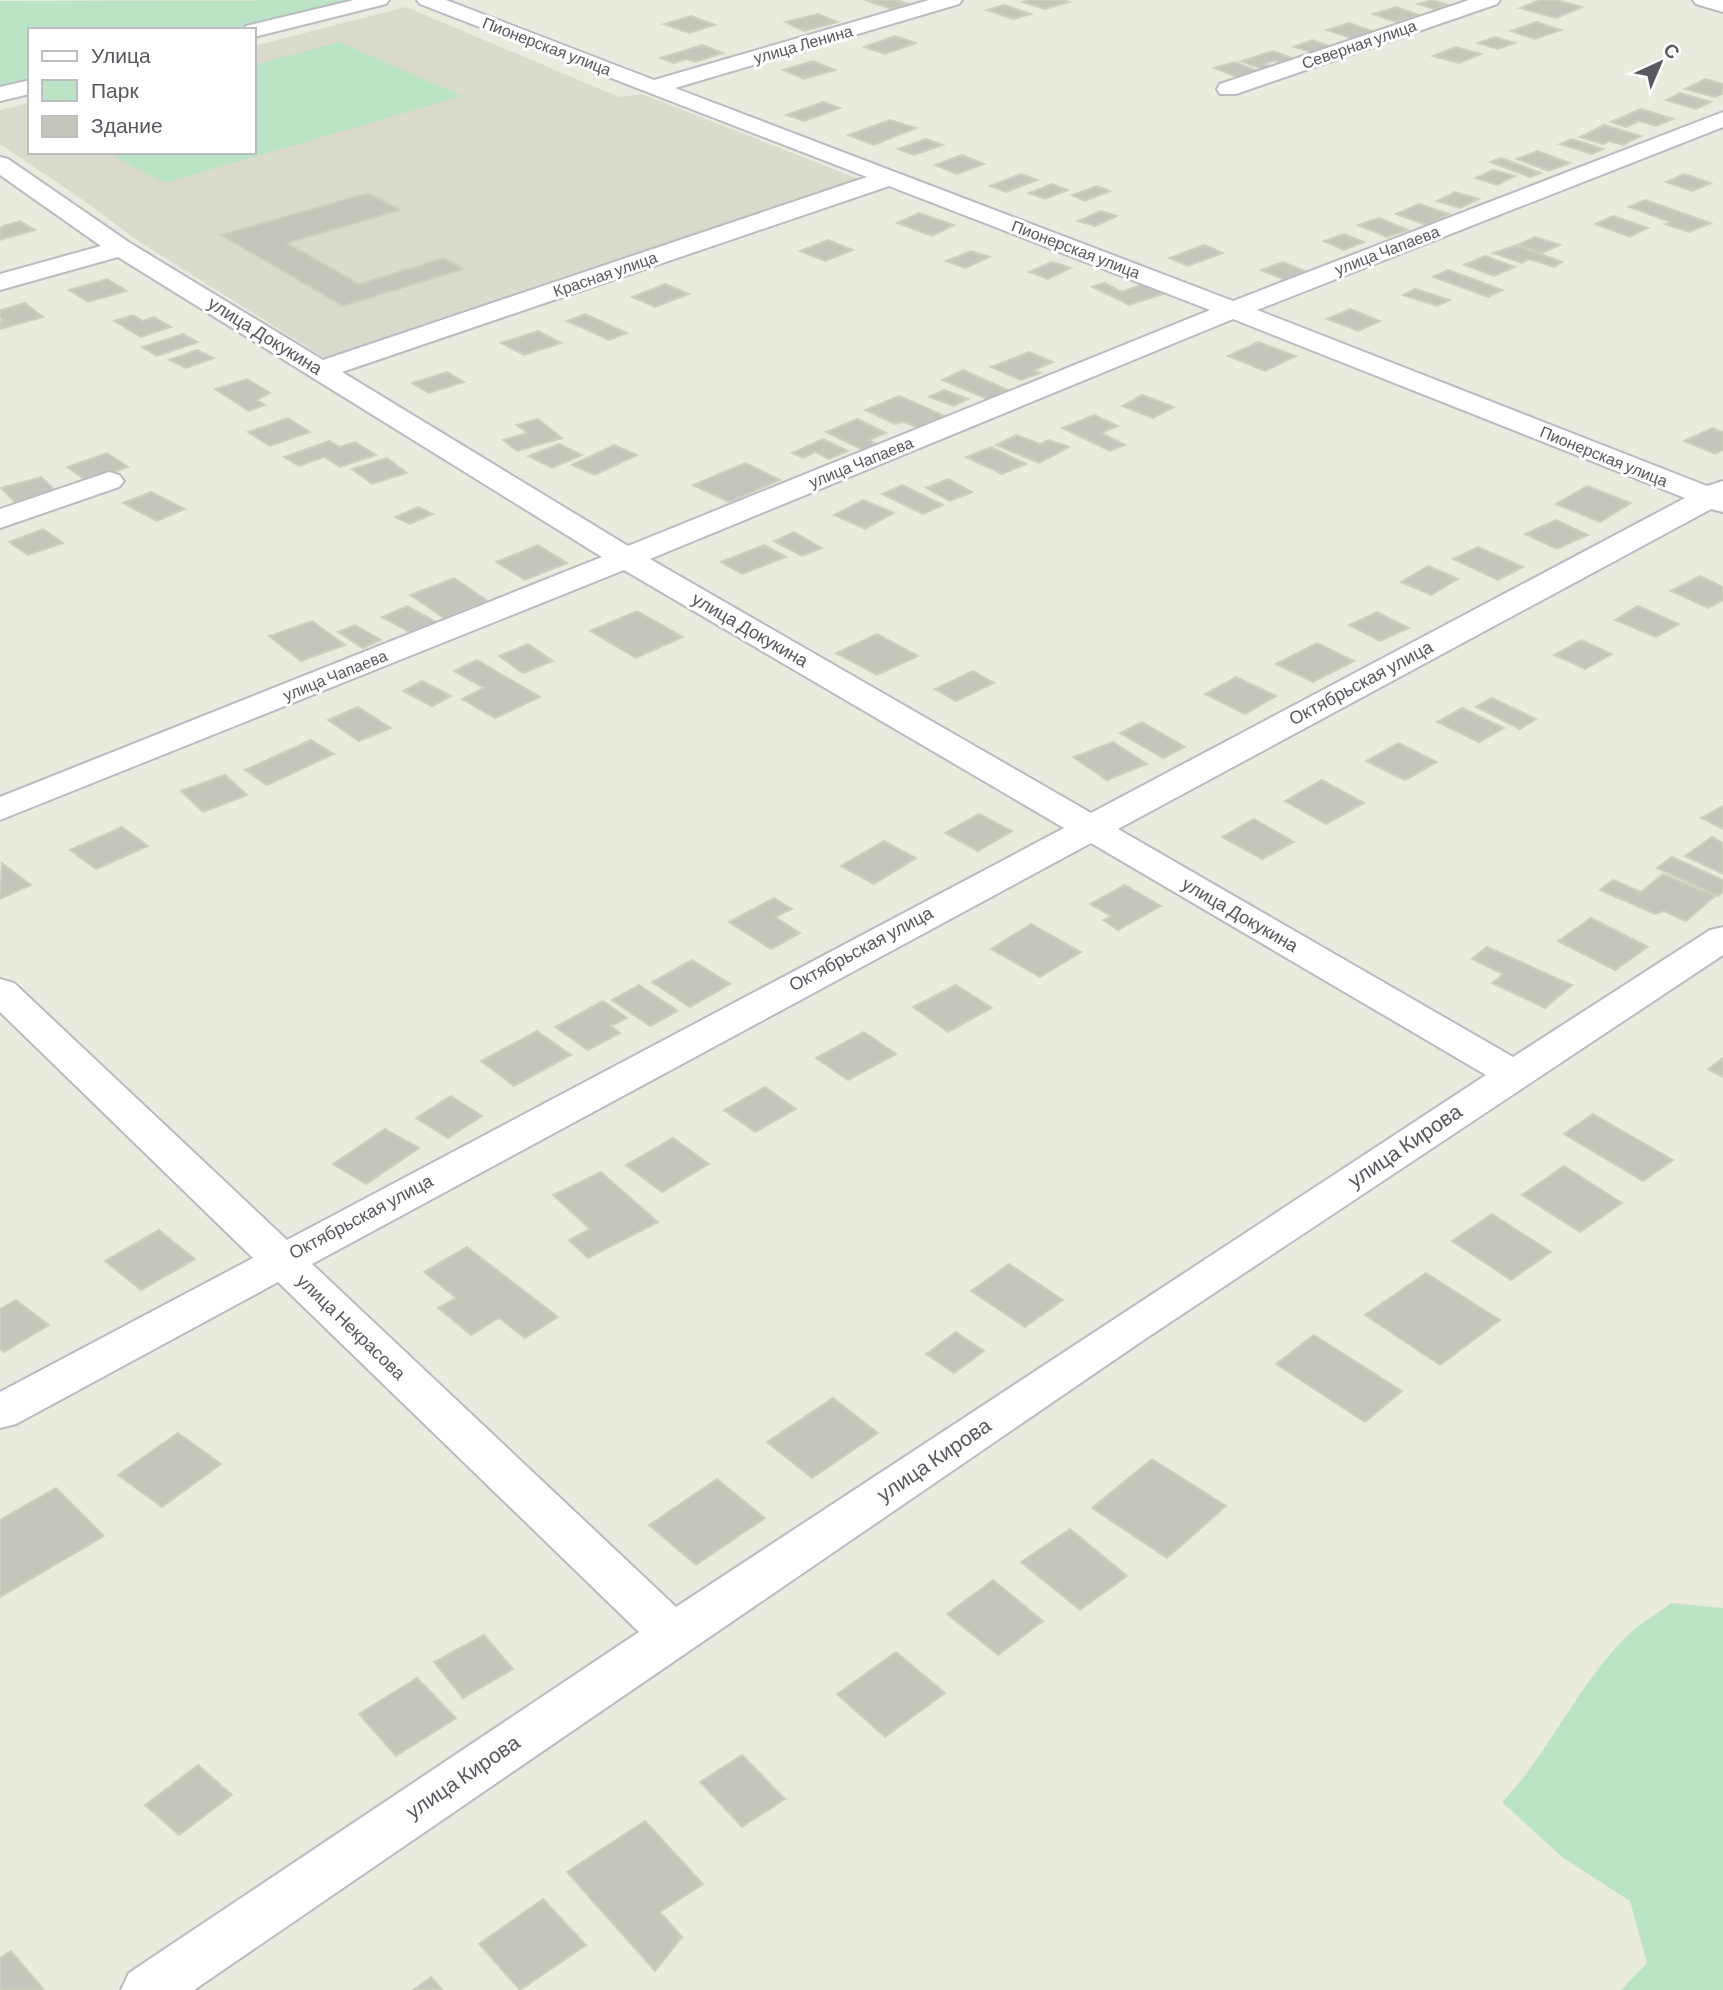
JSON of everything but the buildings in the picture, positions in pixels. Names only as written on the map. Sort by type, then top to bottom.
[{"type":"street","points":[[256,31],[379,0]]},
{"type":"street","name":"Пионерская улица","points":[[427,0],[1718,497]]},
{"type":"street","name":"улица Ленина","points":[[653,87],[952,0]]},
{"type":"street","name":"Северная улица","points":[[1228,89],[1490,0]]},
{"type":"street","points":[[1703,0],[1723,6]]},
{"type":"street","points":[[0,94],[28,87]]},
{"type":"street","name":"улица Чапаева","points":[[0,809],[626,558],[1233,310],[1723,119]]},
{"type":"street","name":"улица Докукина","points":[[0,164],[121,247],[626,558],[1514,1074]]},
{"type":"street","name":"Красная улица","points":[[321,370],[889,178]]},
{"type":"street","points":[[0,282],[121,247]]},
{"type":"street","points":[[0,519],[108,481]]},
{"type":"street","name":"Октябрьская улица","points":[[0,1412],[1089,827],[1718,497]]},
{"type":"street","name":"улица Кирова","points":[[149,1990],[673,1634],[1514,1074],[1723,938]]},
{"type":"street","name":"улица Некрасова","points":[[0,990],[673,1634]]},
{"type":"shaded area","points":[[406,7],[619,97],[642,94],[864,181],[328,360],[138,241],[0,144],[0,110],[28,103],[28,154],[256,154],[256,45]]},
{"type":"green space","points":[[368,0],[253,28],[28,28],[28,82],[0,89],[0,1]]},
{"type":"green space","points":[[339,42],[462,96],[165,183],[110,154],[256,154],[256,64]]},
{"type":"green space","points":[[1671,1603],[1723,1608],[1723,1990],[1621,1990],[1647,1963],[1630,1901],[1562,1857],[1502,1802],[1534,1763],[1607,1658],[1629,1634]]}]
